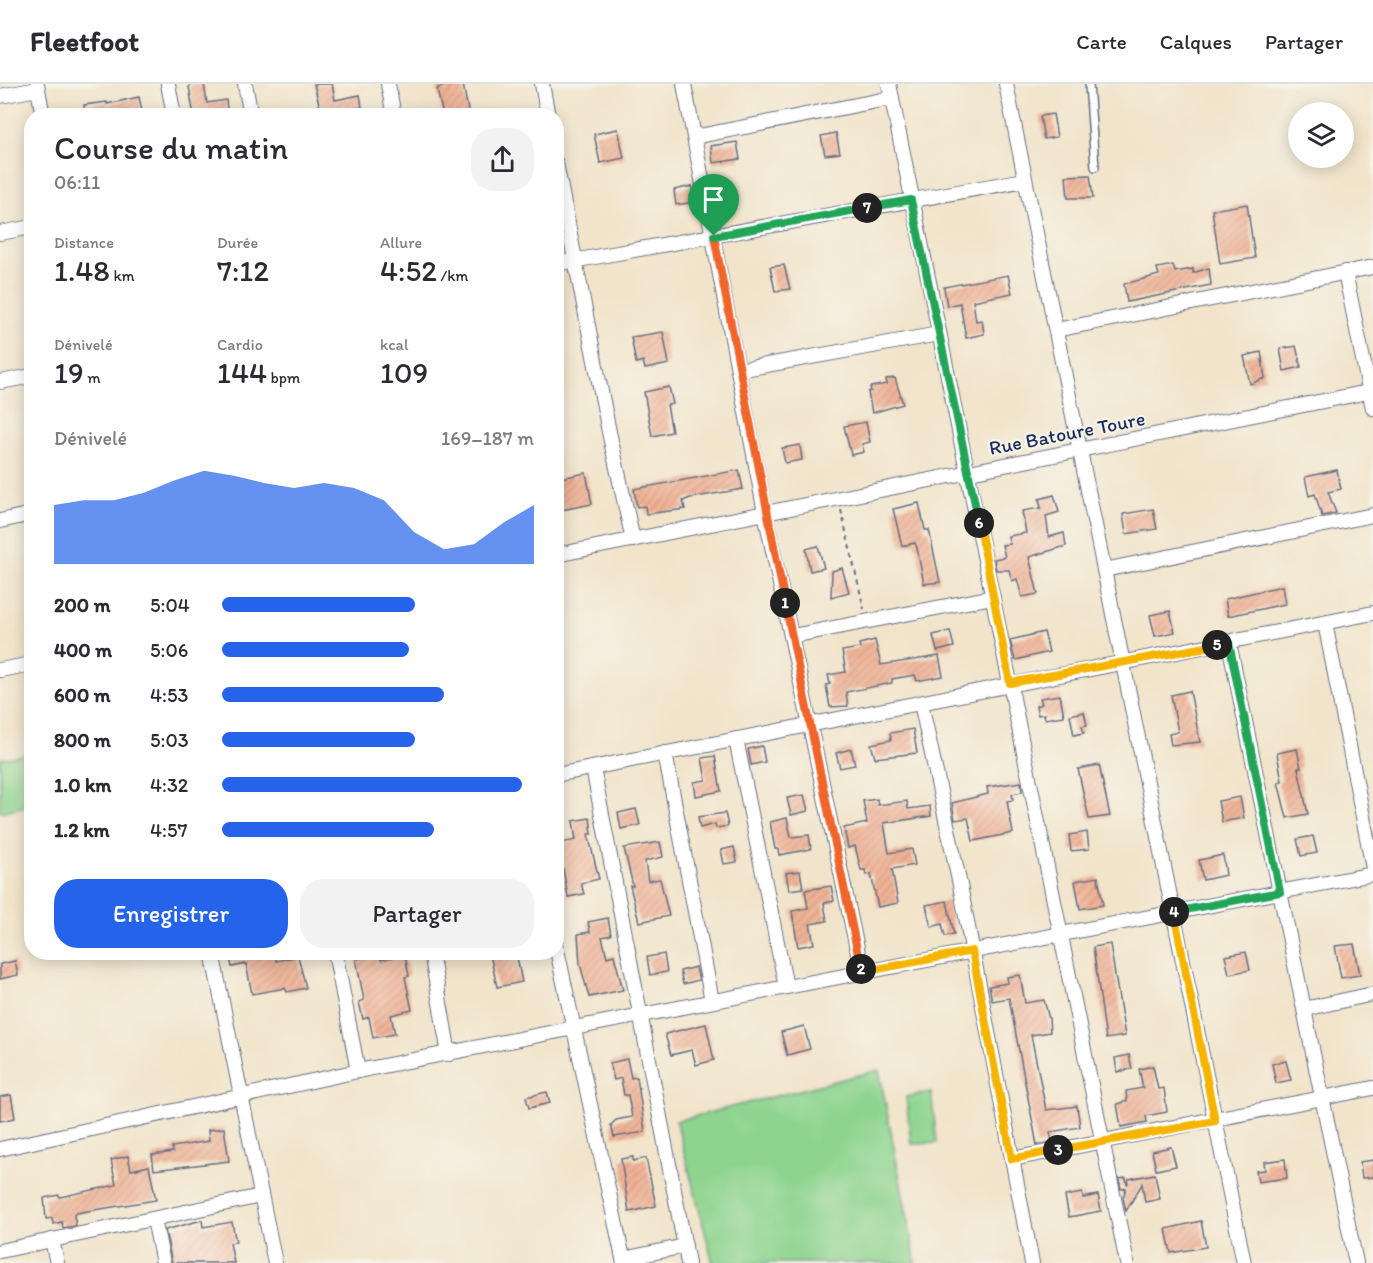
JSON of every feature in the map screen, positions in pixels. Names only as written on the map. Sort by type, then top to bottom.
[{"type":"street","points":[[168,84],[172,108]]},
{"type":"street","points":[[245,84],[250,108]]},
{"type":"street","points":[[388,84],[392,108]]},
{"type":"street","points":[[542,84],[546,108]]},
{"type":"street","points":[[684,84],[765,513],[862,972]]},
{"type":"street","points":[[889,84],[1127,1263]]},
{"type":"street","points":[[1006,84],[1244,1263]]},
{"type":"street","points":[[0,96],[38,86],[42,108]]},
{"type":"street","points":[[694,137],[892,98]]},
{"type":"street","points":[[564,263],[1026,180]]},
{"type":"street","points":[[564,204],[633,540]]},
{"type":"street","points":[[0,233],[24,228]]},
{"type":"street","points":[[1056,330],[1373,267]]},
{"type":"street","points":[[1346,272],[1373,408]]},
{"type":"street","points":[[739,370],[939,334]]},
{"type":"street","points":[[0,382],[24,378]]},
{"type":"street","name":"Rue Batoure Toure","points":[[564,553],[1371,392]]},
{"type":"street","points":[[1104,570],[1373,515]]},
{"type":"street","points":[[0,521],[24,516]]},
{"type":"street","points":[[792,636],[993,597]]},
{"type":"street","points":[[564,773],[921,703],[1010,683],[1229,643],[1373,613]]},
{"type":"street","points":[[1325,623],[1373,868]]},
{"type":"street","points":[[1229,643],[1356,1263]]},
{"type":"street","points":[[0,670],[24,666]]},
{"type":"street","points":[[921,703],[972,951],[1032,1263]]},
{"type":"street","points":[[736,739],[786,987]]},
{"type":"street","points":[[665,753],[712,1001]]},
{"type":"street","points":[[593,768],[688,1263]]},
{"type":"street","points":[[0,1149],[358,1071],[1373,874]]},
{"type":"street","points":[[214,960],[275,1263]]},
{"type":"street","points":[[337,960],[358,1071]]},
{"type":"street","points":[[431,960],[449,1054]]},
{"type":"street","points":[[559,960],[623,1261],[685,1246]]},
{"type":"street","points":[[1304,1009],[1373,994]]},
{"type":"street","points":[[1012,1159],[1215,1121],[1373,1088]]},
{"type":"street","points":[[0,1251],[261,1196]]},
{"type":"street","points":[[154,1219],[163,1263]]},
{"type":"street","points":[[52,1240],[57,1263]]},
{"type":"lane","points":[[1089,84],[1095,167]]},
{"type":"path","points":[[838,498],[867,621]]},
{"type":"green space","points":[[23,755],[24,807],[0,812],[0,759]]},
{"type":"green space","points":[[879,1070],[916,1263],[713,1263],[676,1121]]},
{"type":"green space","points":[[931,1092],[937,1143],[911,1144],[906,1097]]},
{"type":"building","points":[[191,84],[204,84],[207,103],[226,100],[227,108],[193,108],[189,87]]},
{"type":"building","points":[[314,84],[332,84],[335,100],[360,95],[362,107],[320,108]]},
{"type":"building","points":[[447,84],[463,84],[468,108],[441,108],[437,89]]},
{"type":"building","points":[[139,97],[141,108],[84,108],[84,105],[107,102],[107,104]]},
{"type":"building","points":[[1053,114],[1057,137],[1044,139],[1040,116]]},
{"type":"building","points":[[618,129],[624,158],[600,163],[594,134]]},
{"type":"building","points":[[836,133],[840,153],[825,155],[821,136]]},
{"type":"building","points":[[737,142],[740,159],[713,163],[711,146]]},
{"type":"building","points":[[1090,175],[1093,198],[1068,198],[1066,176]]},
{"type":"building","points":[[692,186],[695,202],[676,205],[674,190]]},
{"type":"building","points":[[1247,204],[1255,258],[1220,264],[1212,210]]},
{"type":"building","points":[[784,265],[790,289],[775,291],[770,267]]},
{"type":"building","points":[[1173,265],[1175,272],[1193,269],[1193,273],[1209,268],[1211,285],[1127,302],[1124,284],[1159,275],[1157,268]]},
{"type":"building","points":[[1008,275],[1012,293],[973,301],[976,321],[982,320],[984,334],[966,338],[960,303],[947,306],[944,287]]},
{"type":"building","points":[[663,332],[669,364],[645,369],[643,361],[636,363],[631,337]]},
{"type":"building","points":[[1296,346],[1301,367],[1284,371],[1280,349]]},
{"type":"building","points":[[1261,352],[1265,378],[1250,384],[1244,356]]},
{"type":"building","points":[[895,378],[903,404],[872,413],[868,392],[871,391],[870,387],[887,384],[886,379]]},
{"type":"building","points":[[669,387],[673,404],[667,405],[672,432],[652,436],[644,392]]},
{"type":"building","points":[[866,422],[870,442],[862,444],[864,452],[851,455],[844,426]]},
{"type":"building","points":[[800,445],[802,460],[785,463],[782,448]]},
{"type":"building","points":[[739,470],[743,489],[690,498],[683,501],[685,509],[646,514],[645,506],[637,507],[634,489]]},
{"type":"building","points":[[1337,470],[1341,489],[1328,492],[1336,513],[1322,516],[1315,494],[1309,496],[1305,477]]},
{"type":"building","points":[[586,473],[592,504],[564,509],[564,477]]},
{"type":"building","points":[[1054,495],[1059,512],[1046,516],[1049,537],[1064,533],[1066,546],[1029,557],[1038,594],[1022,597],[1017,579],[1012,581],[1009,570],[996,570],[994,559],[1005,557],[1002,545],[1010,544],[1008,536],[1026,533],[1022,511],[1041,508],[1039,499]]},
{"type":"building","points":[[919,503],[925,530],[929,530],[940,582],[924,584],[915,543],[902,546],[893,509]]},
{"type":"building","points":[[1153,509],[1157,529],[1126,534],[1123,514]]},
{"type":"building","points":[[818,546],[824,568],[810,571],[806,549]]},
{"type":"building","points":[[842,568],[849,592],[831,597],[832,571]]},
{"type":"building","points":[[1282,586],[1285,604],[1228,616],[1225,599]]},
{"type":"building","points":[[1170,611],[1175,632],[1155,636],[1150,615]]},
{"type":"building","points":[[950,631],[954,647],[937,651],[933,635]]},
{"type":"building","points":[[1044,632],[1049,652],[1015,660],[1010,640]]},
{"type":"building","points":[[875,640],[881,665],[939,656],[943,676],[917,681],[915,675],[892,679],[892,683],[846,692],[848,706],[830,707],[826,685],[830,684],[828,675],[846,672],[842,651],[860,648],[859,644]]},
{"type":"building","points":[[1190,691],[1200,742],[1171,745],[1169,734],[1178,732],[1171,695]]},
{"type":"building","points":[[1060,695],[1064,716],[1045,719],[1044,714],[1038,715],[1036,706],[1042,704],[1040,698]]},
{"type":"building","points":[[1084,712],[1087,725],[1082,726],[1084,733],[1074,735],[1070,715]]},
{"type":"building","points":[[913,729],[917,753],[875,758],[871,744],[891,740],[890,733]]},
{"type":"building","points":[[762,746],[765,762],[751,765],[748,749]]},
{"type":"building","points":[[851,749],[855,765],[840,768],[836,753]]},
{"type":"building","points":[[1297,749],[1301,768],[1298,768],[1308,814],[1287,818],[1278,782],[1282,781],[1277,753]]},
{"type":"building","points":[[715,756],[721,791],[696,796],[694,782],[706,780],[702,758]]},
{"type":"building","points":[[1099,765],[1110,816],[1089,819],[1078,769]]},
{"type":"building","points":[[1021,782],[1022,792],[1012,794],[1013,800],[1007,801],[1013,833],[973,841],[968,818],[955,820],[952,803],[988,794],[987,787]]},
{"type":"building","points":[[804,795],[808,811],[791,815],[787,798]]},
{"type":"building","points":[[1240,797],[1244,818],[1222,822],[1218,801]]},
{"type":"building","points":[[877,799],[878,805],[907,801],[908,809],[930,806],[931,816],[884,823],[889,853],[912,849],[915,865],[892,869],[898,903],[878,907],[871,874],[866,875],[865,870],[861,870],[855,846],[848,848],[844,828],[867,823],[863,801]]},
{"type":"building","points":[[636,809],[640,825],[621,829],[618,813]]},
{"type":"building","points":[[725,813],[728,826],[716,828],[715,824],[700,828],[698,817]]},
{"type":"building","points":[[590,818],[592,834],[588,834],[599,879],[581,883],[584,894],[568,897],[564,875],[564,842],[576,840],[573,821]]},
{"type":"building","points":[[787,818],[791,837],[809,835],[811,849],[779,855],[778,849],[775,849],[770,822]]},
{"type":"building","points":[[1087,832],[1089,849],[1071,851],[1069,835]]},
{"type":"building","points":[[1313,836],[1317,853],[1301,856],[1297,839]]},
{"type":"building","points":[[660,842],[663,857],[645,861],[648,881],[660,879],[669,916],[639,922],[624,848]]},
{"type":"building","points":[[734,847],[737,862],[724,864],[721,850]]},
{"type":"building","points":[[1223,855],[1226,875],[1203,880],[1199,860]]},
{"type":"building","points":[[800,871],[803,888],[789,890],[786,873]]},
{"type":"building","points":[[1098,877],[1103,905],[1080,909],[1075,881]]},
{"type":"building","points":[[831,886],[834,901],[824,903],[827,921],[810,924],[814,944],[798,947],[792,911],[808,908],[805,890]]},
{"type":"building","points":[[947,901],[954,934],[945,936],[942,924],[931,927],[926,905]]},
{"type":"building","points":[[608,918],[611,935],[602,937],[607,957],[614,955],[623,990],[589,997],[580,964],[578,934],[590,932],[588,922]]},
{"type":"building","points":[[1110,944],[1125,1036],[1106,1039],[1093,947]]},
{"type":"building","points":[[1354,944],[1360,975],[1341,978],[1335,946]]},
{"type":"building","points":[[1246,952],[1250,970],[1229,974],[1225,956]]},
{"type":"building","points":[[664,954],[667,972],[650,975],[647,957]]},
{"type":"building","points":[[230,960],[299,960],[306,988],[287,992],[285,988],[252,994],[246,964],[232,967]]},
{"type":"building","points":[[356,960],[406,960],[409,976],[405,977],[412,1010],[391,1015],[395,1034],[373,1038],[369,1017],[363,1019],[359,1002],[364,1000]]},
{"type":"building","points":[[491,960],[518,960],[522,982],[497,987]]},
{"type":"building","points":[[15,961],[18,975],[0,979],[0,964]]},
{"type":"building","points":[[696,967],[699,980],[683,984],[680,971]]},
{"type":"building","points":[[1020,975],[1025,1003],[1044,1000],[1049,1019],[1050,1032],[1031,1035],[1046,1110],[1077,1106],[1080,1127],[1050,1132],[1052,1142],[1037,1145],[1009,998],[992,1001],[989,986],[1008,983],[1007,977]]},
{"type":"building","points":[[706,1024],[714,1060],[696,1065],[692,1050],[671,1055],[665,1034]]},
{"type":"building","points":[[804,1026],[810,1049],[787,1055],[781,1032]]},
{"type":"building","points":[[1129,1055],[1132,1069],[1117,1072],[1115,1058]]},
{"type":"building","points":[[627,1059],[631,1078],[637,1077],[645,1132],[614,1137],[611,1125],[616,1120],[632,1117],[628,1095],[624,1095],[621,1078],[614,1080],[610,1063]]},
{"type":"building","points":[[1286,1061],[1291,1080],[1276,1083],[1272,1064]]},
{"type":"building","points":[[1153,1066],[1158,1089],[1164,1088],[1167,1112],[1146,1116],[1147,1122],[1121,1127],[1117,1104],[1127,1101],[1126,1091],[1143,1088],[1139,1069]]},
{"type":"building","points":[[547,1092],[550,1103],[529,1108],[526,1097]]},
{"type":"building","points":[[11,1095],[15,1118],[0,1121],[0,1097]]},
{"type":"building","points":[[224,1128],[229,1161],[154,1170],[152,1155],[173,1152],[172,1147],[209,1141],[208,1130]]},
{"type":"building","points":[[1171,1147],[1176,1166],[1156,1170],[1152,1151]]},
{"type":"building","points":[[128,1156],[131,1170],[149,1166],[156,1200],[76,1213],[74,1215],[76,1226],[63,1228],[62,1222],[53,1224],[52,1218],[46,1219],[44,1198],[59,1195],[60,1197],[116,1185],[111,1160]]},
{"type":"building","points":[[633,1157],[633,1161],[646,1158],[656,1206],[629,1212],[621,1159]]},
{"type":"building","points":[[1285,1159],[1287,1178],[1258,1182],[1256,1171],[1265,1170],[1264,1162]]},
{"type":"building","points":[[1373,1160],[1373,1177],[1362,1178],[1360,1162]]},
{"type":"building","points":[[1155,1174],[1160,1199],[1145,1202],[1142,1184],[1126,1211],[1123,1198],[1126,1188],[1121,1189],[1119,1179],[1126,1178],[1127,1185],[1129,1179]]},
{"type":"building","points":[[1082,1193],[1083,1198],[1098,1195],[1101,1211],[1069,1217],[1065,1196]]},
{"type":"building","points":[[202,1220],[203,1227],[232,1222],[236,1242],[230,1243],[234,1263],[172,1263],[165,1230]]},
{"type":"building","points":[[1201,1221],[1206,1247],[1171,1253],[1166,1229]]},
{"type":"route","points":[[911,200],[1010,683],[1229,643],[1280,892],[1173,913],[1215,1121],[1012,1159],[972,951],[862,972],[765,513],[714,236],[911,200]]}]
